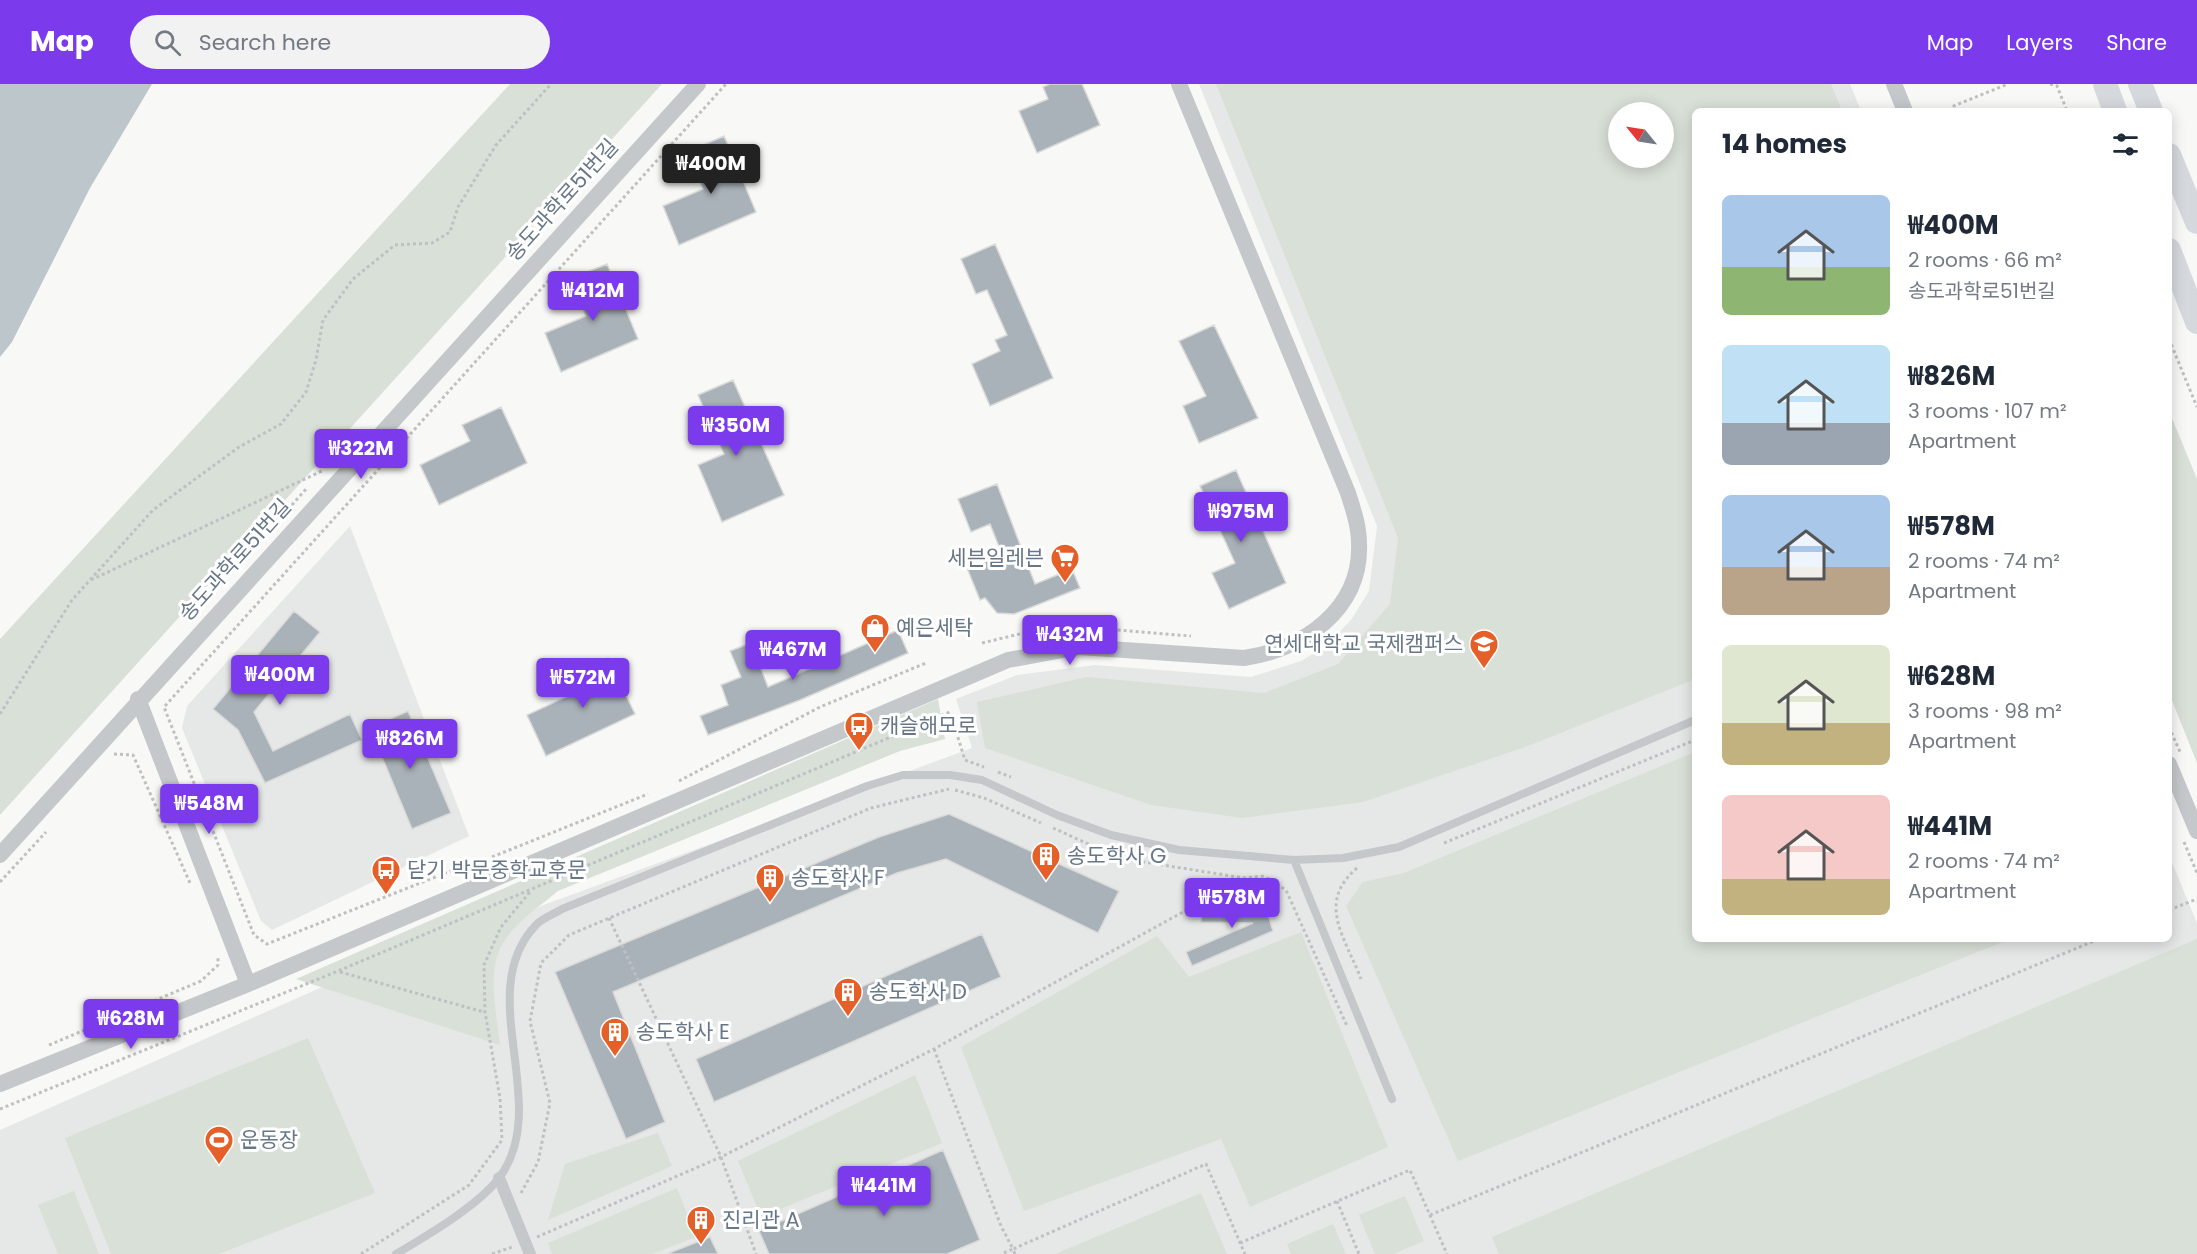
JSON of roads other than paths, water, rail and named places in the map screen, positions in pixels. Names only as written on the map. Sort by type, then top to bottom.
[{"type":"main road","points":[[2104,84],[2114,108]]},
{"type":"main road","points":[[2140,84],[2150,108]]},
{"type":"main road","points":[[2172,162],[2197,222]]},
{"type":"main road","points":[[2172,258],[2197,322]]},
{"type":"street","name":"송도과학로51번길","points":[[0,855],[138,699],[698,84]]},
{"type":"street","points":[[0,1084],[248,984],[1008,660],[1079,647],[1244,657],[1269,654],[1293,645],[1317,631],[1348,592],[1357,569],[1359,543],[1356,519],[1348,493],[1179,84]]},
{"type":"street","points":[[1896,85],[1904,108]]},
{"type":"street","points":[[138,699],[248,984]]},
{"type":"street","points":[[2172,771],[2197,831]]},
{"type":"street","points":[[499,1178],[527,1248]]},
{"type":"lane","points":[[396,1254],[470,1204],[499,1178],[514,1146],[520,1114],[512,1017],[512,967],[536,924],[562,909],[834,800],[903,775],[950,776],[981,780],[1111,835],[1179,850],[1294,860],[1343,858],[1399,847],[1692,721]]},
{"type":"lane","points":[[1294,860],[1392,1099]]},
{"type":"place","name":"세븐일레븐","points":[[1065,584]]},
{"type":"place","name":"예은세탁","points":[[875,654]]},
{"type":"place","name":"연세대학교 국제캠퍼스","points":[[1484,670]]},
{"type":"place","name":"캐슬해모로","points":[[859,752]]},
{"type":"place","name":"송도학사 G","points":[[1046,882]]},
{"type":"place","name":"닫기 박문중학교후문","points":[[386,896]]},
{"type":"place","name":"송도학사 F","points":[[770,904]]},
{"type":"place","name":"송도학사 D","points":[[848,1018]]},
{"type":"place","name":"송도학사 E","points":[[615,1058]]},
{"type":"place","name":"운동장","points":[[219,1166]]},
{"type":"place","name":"진리관 A","points":[[701,1246]]}]
